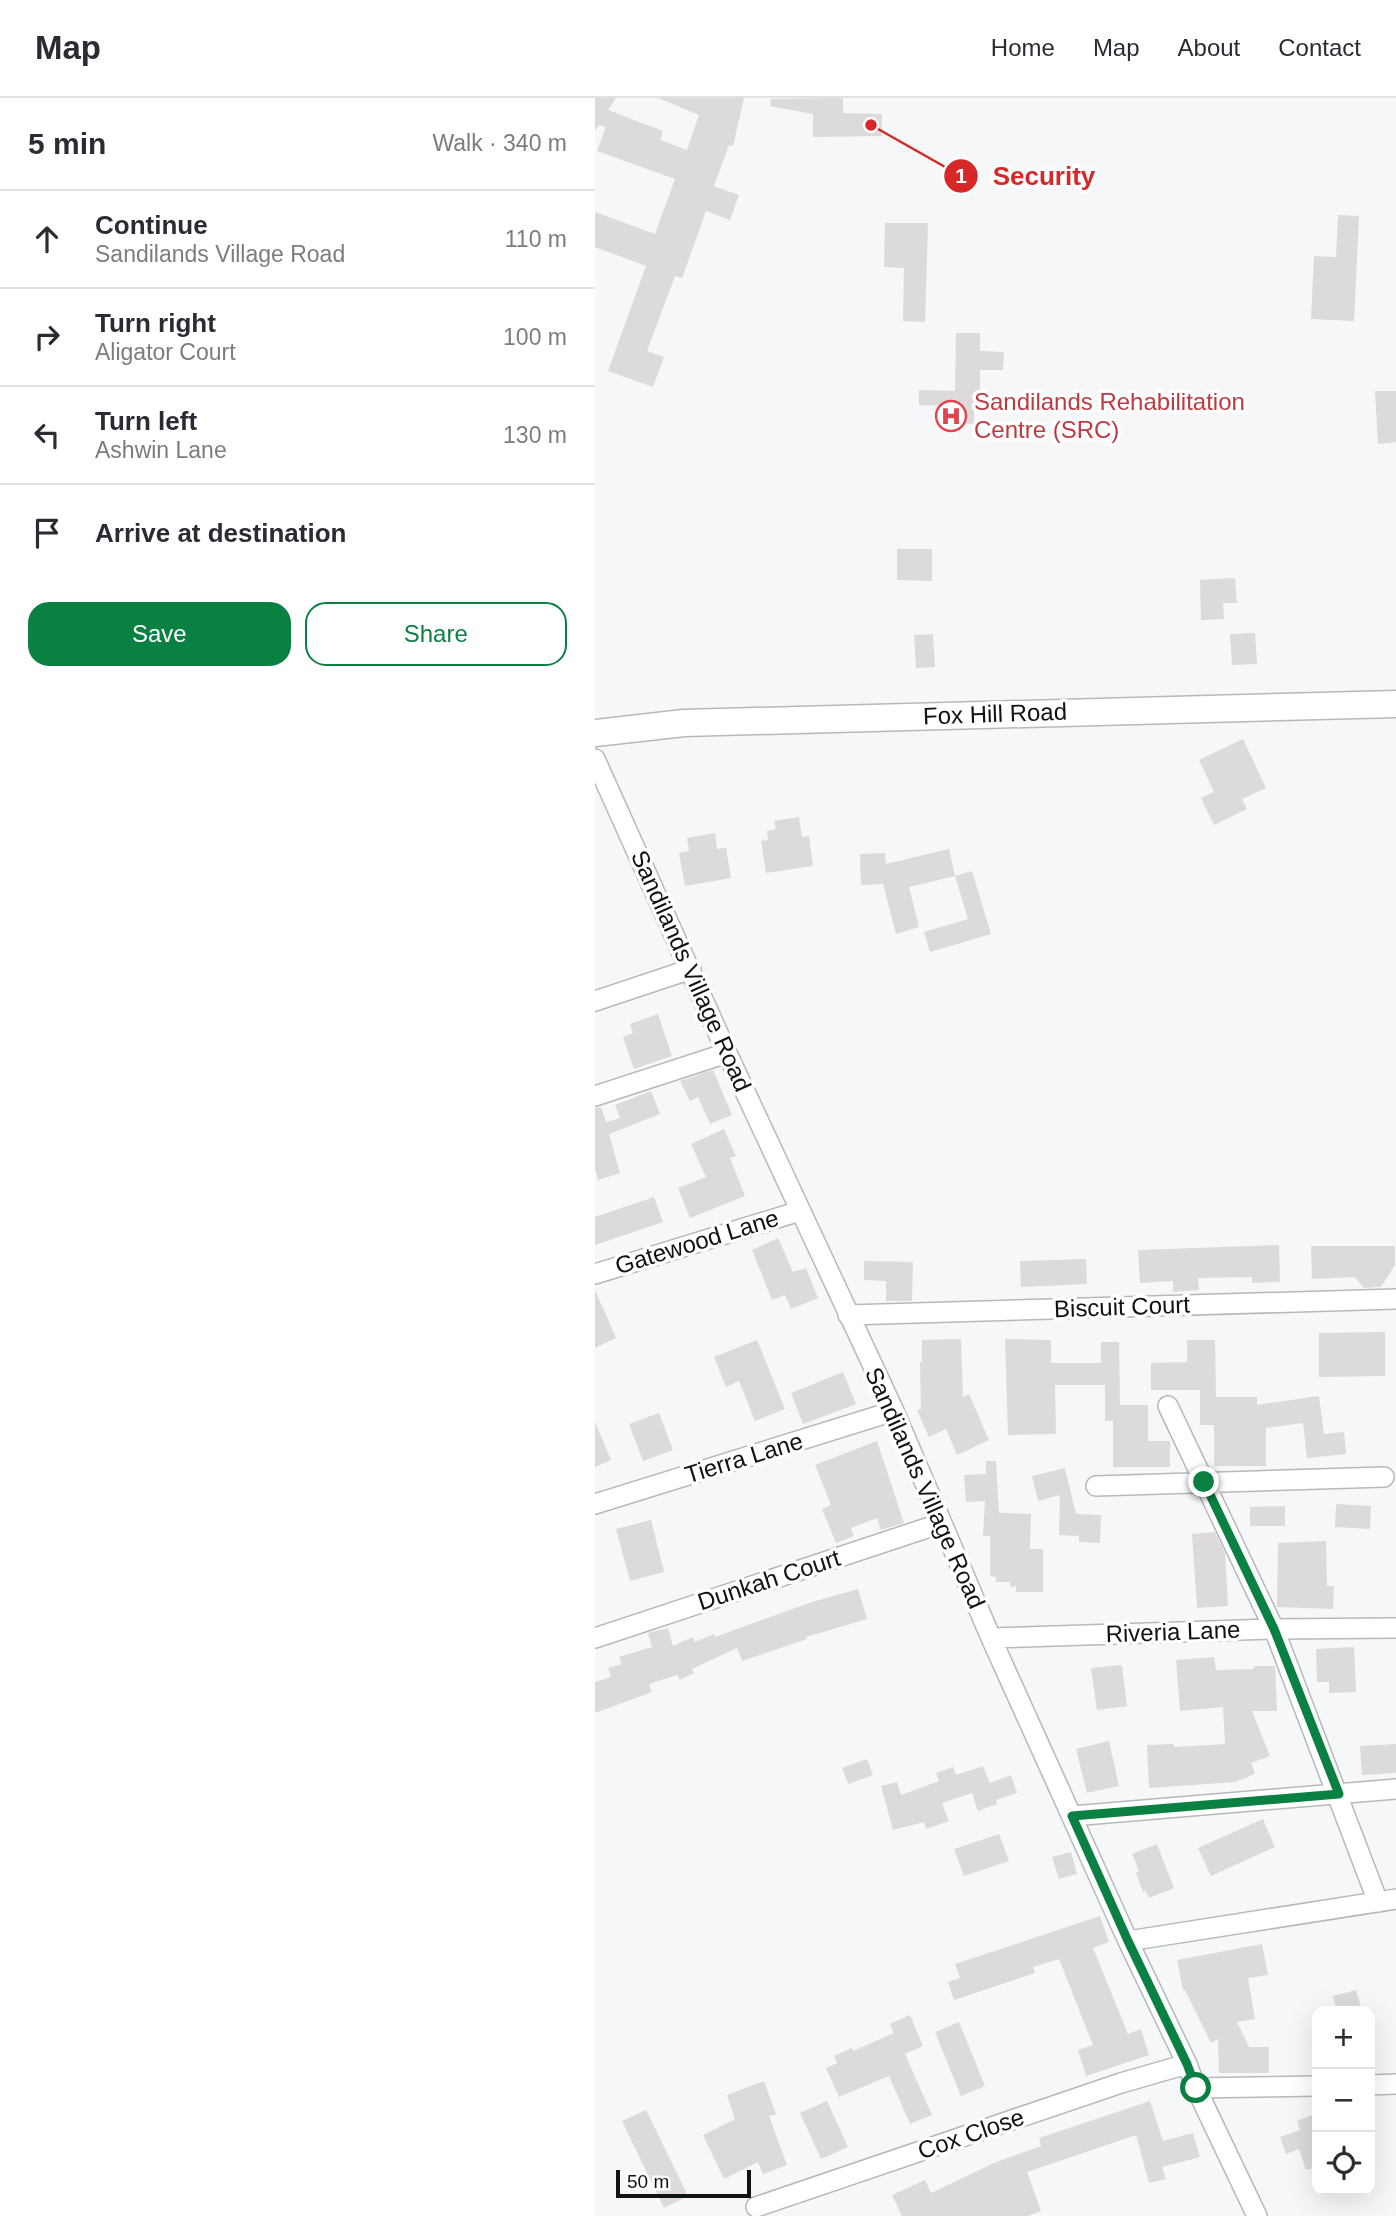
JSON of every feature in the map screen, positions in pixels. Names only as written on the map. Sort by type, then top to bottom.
[{"type":"main road","name":"Fox Hill Road","points":[[595,733],[684,723],[1396,704]]},
{"type":"street","name":"Sandilands Village Road","points":[[595,759],[727,1053],[894,1411],[991,1638],[1128,1941],[1257,2216]]},
{"type":"street","points":[[595,1001],[691,969]]},
{"type":"street","points":[[595,1096],[727,1053]]},
{"type":"street","name":"Gatewood Lane","points":[[595,1274],[800,1210]]},
{"type":"street","name":"Biscuit Court","points":[[848,1315],[1396,1299]]},
{"type":"street","points":[[1128,1941],[1387,1901],[1339,1794],[1274,1629],[1168,1406]]},
{"type":"street","name":"Tierra Lane","points":[[595,1504],[894,1411]]},
{"type":"street","points":[[1096,1486],[1384,1477]]},
{"type":"street","name":"Dunkah Court","points":[[595,1638],[942,1523]]},
{"type":"street","name":"Riveria Lane","points":[[991,1638],[1396,1628]]},
{"type":"street","points":[[1072,1816],[1396,1789]]},
{"type":"street","name":"Cox Close","points":[[756,2207],[1121,2083],[1187,2064]]},
{"type":"street","points":[[1375,2085],[1396,2084]]},
{"type":"street","points":[[1196,2088],[1312,2086]]},
{"type":"building","points":[[595,98],[616,98],[608,110],[663,131],[660,140],[687,150],[699,115],[658,98],[744,98],[733,146],[729,145],[714,186],[739,195],[730,220],[706,211],[682,278],[675,276],[647,351],[664,357],[653,387],[608,371],[646,266],[595,247],[595,212],[655,234],[675,179],[597,151],[606,127],[599,125],[595,131]]},
{"type":"building","points":[[843,98],[843,113],[882,114],[882,136],[813,137],[813,114],[770,106],[771,99]]},
{"type":"building","points":[[1338,215],[1359,216],[1354,321],[1311,319],[1314,256],[1336,257]]},
{"type":"building","points":[[885,223],[928,223],[925,322],[903,321],[904,268],[884,267]]},
{"type":"building","points":[[956,333],[980,333],[980,351],[1004,352],[1003,370],[980,370],[980,407],[974,407],[974,424],[952,423],[952,406],[919,405],[919,390],[955,391]]},
{"type":"building","points":[[1375,391],[1396,391],[1396,442],[1378,444]]},
{"type":"building","points":[[897,549],[932,549],[932,581],[897,580]]},
{"type":"building","points":[[1235,578],[1237,603],[1223,603],[1224,619],[1201,620],[1200,580]]},
{"type":"building","points":[[1255,633],[1257,664],[1232,665],[1230,634]]},
{"type":"building","points":[[933,634],[935,667],[916,668],[914,635]]},
{"type":"building","points":[[1243,739],[1266,788],[1242,799],[1247,809],[1214,825],[1201,798],[1214,792],[1199,760]]},
{"type":"building","points":[[799,817],[802,837],[809,836],[813,866],[766,873],[761,841],[768,840],[767,831],[776,829],[774,821]]},
{"type":"building","points":[[715,833],[717,849],[726,848],[731,878],[685,886],[679,853],[689,851],[687,838]]},
{"type":"building","points":[[949,849],[955,876],[909,887],[919,927],[896,934],[883,884],[861,885],[860,854],[885,853],[886,864]]},
{"type":"building","points":[[972,871],[991,934],[930,952],[924,932],[968,919],[955,876]]},
{"type":"building","points":[[658,1014],[672,1056],[634,1069],[623,1037],[633,1033],[630,1024]]},
{"type":"building","points":[[713,1070],[732,1115],[710,1124],[698,1097],[690,1101],[680,1081]]},
{"type":"building","points":[[651,1091],[660,1114],[609,1134],[620,1173],[598,1180],[595,1169],[595,1108],[601,1107],[606,1122],[620,1118],[615,1105]]},
{"type":"building","points":[[724,1129],[736,1156],[730,1158],[745,1196],[690,1218],[678,1188],[706,1177],[691,1144]]},
{"type":"building","points":[[654,1197],[663,1222],[595,1245],[595,1217]]},
{"type":"building","points":[[778,1238],[793,1272],[806,1268],[818,1298],[791,1309],[785,1295],[772,1300],[752,1250]]},
{"type":"building","points":[[1279,1245],[1280,1282],[1252,1283],[1252,1277],[1198,1278],[1199,1290],[1173,1292],[1173,1281],[1140,1283],[1138,1250]]},
{"type":"building","points":[[1311,1246],[1395,1246],[1395,1265],[1381,1287],[1364,1288],[1355,1277],[1312,1279]]},
{"type":"building","points":[[1086,1259],[1087,1284],[1021,1287],[1020,1261]]},
{"type":"building","points":[[864,1261],[913,1262],[912,1301],[886,1301],[886,1281],[864,1280]]},
{"type":"building","points":[[595,1290],[616,1338],[595,1348]]},
{"type":"building","points":[[1385,1332],[1385,1376],[1319,1377],[1319,1333]]},
{"type":"building","points":[[961,1339],[963,1397],[969,1394],[989,1440],[957,1455],[946,1429],[929,1437],[917,1410],[921,1409],[922,1340]]},
{"type":"building","points":[[1005,1339],[1051,1340],[1051,1363],[1101,1363],[1101,1342],[1119,1342],[1120,1405],[1148,1405],[1148,1441],[1170,1441],[1170,1467],[1113,1467],[1113,1421],[1105,1421],[1105,1385],[1055,1385],[1056,1434],[1008,1435]]},
{"type":"building","points":[[757,1340],[785,1409],[755,1421],[739,1381],[726,1387],[714,1357]]},
{"type":"building","points":[[1187,1340],[1215,1340],[1216,1397],[1257,1397],[1257,1405],[1319,1396],[1324,1434],[1344,1432],[1346,1454],[1307,1458],[1303,1423],[1266,1428],[1266,1466],[1214,1466],[1214,1425],[1200,1425],[1200,1390],[1151,1390],[1151,1363],[1187,1362]]},
{"type":"building","points":[[843,1372],[856,1404],[803,1424],[791,1393]]},
{"type":"building","points":[[659,1413],[673,1450],[643,1461],[629,1424]]},
{"type":"building","points":[[595,1422],[611,1460],[595,1467]]},
{"type":"building","points":[[877,1441],[904,1523],[881,1530],[877,1518],[851,1528],[854,1536],[836,1543],[822,1509],[831,1505],[815,1465]]},
{"type":"building","points":[[986,1461],[996,1461],[999,1513],[1031,1514],[1030,1549],[1043,1549],[1043,1592],[1016,1592],[1016,1586],[1010,1587],[1010,1582],[996,1582],[996,1577],[990,1576],[990,1536],[983,1536],[985,1501],[966,1502],[964,1475],[986,1474]]},
{"type":"building","points":[[1065,1468],[1076,1514],[1101,1515],[1100,1543],[1079,1542],[1079,1536],[1059,1535],[1060,1495],[1038,1501],[1032,1476]]},
{"type":"building","points":[[1336,1504],[1371,1506],[1370,1529],[1335,1527]]},
{"type":"building","points":[[1285,1506],[1285,1526],[1250,1526],[1250,1507]]},
{"type":"building","points":[[651,1520],[664,1572],[630,1581],[616,1529]]},
{"type":"building","points":[[1215,1532],[1225,1553],[1228,1606],[1197,1608],[1192,1534]]},
{"type":"building","points":[[1326,1541],[1327,1586],[1334,1586],[1333,1609],[1277,1607],[1278,1543]]},
{"type":"building","points":[[858,1589],[867,1619],[806,1637],[807,1639],[742,1661],[737,1648],[692,1669],[694,1673],[680,1680],[677,1675],[649,1684],[652,1692],[595,1713],[595,1682],[611,1677],[608,1668],[622,1664],[619,1657],[652,1647],[648,1633],[668,1628],[673,1646],[693,1637],[695,1642]]},
{"type":"building","points":[[1354,1647],[1356,1692],[1329,1693],[1329,1682],[1317,1682],[1316,1649]]},
{"type":"building","points":[[1214,1657],[1216,1670],[1275,1666],[1277,1711],[1252,1711],[1270,1756],[1251,1763],[1255,1774],[1235,1782],[1149,1788],[1147,1745],[1174,1744],[1174,1747],[1225,1744],[1223,1707],[1180,1711],[1176,1660]]},
{"type":"building","points":[[1122,1665],[1127,1706],[1097,1710],[1091,1668]]},
{"type":"building","points":[[1109,1741],[1119,1786],[1087,1793],[1076,1749]]},
{"type":"building","points":[[1396,1744],[1396,1773],[1362,1775],[1360,1746]]},
{"type":"building","points":[[867,1759],[873,1775],[848,1784],[842,1768]]},
{"type":"building","points":[[983,1766],[990,1783],[1011,1775],[1017,1793],[996,1800],[997,1804],[978,1811],[972,1793],[942,1803],[949,1821],[926,1829],[924,1822],[893,1830],[881,1786],[897,1782],[901,1795],[939,1781],[936,1773],[953,1767],[956,1775]]},
{"type":"building","points":[[1263,1819],[1275,1847],[1211,1876],[1198,1848]]},
{"type":"building","points":[[999,1834],[1009,1861],[964,1876],[954,1849]]},
{"type":"building","points":[[1157,1844],[1174,1888],[1149,1898],[1146,1891],[1143,1892],[1132,1854]]},
{"type":"building","points":[[1071,1852],[1077,1874],[1059,1879],[1052,1857]]},
{"type":"building","points":[[1100,1916],[1109,1942],[1093,1948],[1128,2034],[1141,2029],[1149,2055],[1086,2076],[1078,2050],[1093,2045],[1059,1959],[1033,1967],[1035,1973],[954,2000],[948,1982],[960,1978],[955,1964]]},
{"type":"building","points":[[1262,1944],[1268,1975],[1248,1978],[1255,2019],[1237,2022],[1249,2047],[1269,2047],[1269,2073],[1219,2073],[1218,2039],[1211,2043],[1183,1990],[1177,1960]]},
{"type":"building","points":[[1356,1990],[1361,2006],[1336,2006],[1333,1996]]},
{"type":"building","points":[[910,2015],[923,2046],[905,2054],[932,2115],[910,2124],[889,2076],[839,2097],[826,2068],[837,2063],[834,2056],[852,2048],[853,2051],[894,2033],[890,2024]]},
{"type":"building","points":[[959,2022],[985,2086],[961,2096],[935,2032]]},
{"type":"building","points":[[764,2081],[776,2114],[769,2116],[787,2165],[763,2174],[758,2162],[724,2179],[703,2135],[735,2119],[727,2095]]},
{"type":"building","points":[[827,2101],[848,2147],[821,2159],[800,2113]]},
{"type":"building","points":[[1150,2101],[1163,2141],[1193,2133],[1200,2157],[1162,2167],[1166,2179],[1149,2183],[1136,2135],[1027,2172],[1041,2211],[1028,2216],[902,2216],[892,2195],[925,2180],[931,2193],[994,2163],[1041,2146],[1039,2138]]},
{"type":"building","points":[[646,2110],[688,2196],[664,2208],[622,2121]]},
{"type":"building","points":[[1312,2115],[1312,2168],[1306,2170],[1299,2149],[1286,2154],[1280,2137],[1300,2130],[1297,2121]]},
{"type":"place","name":"Security","points":[[871,125]]},
{"type":"place","name":"Sandilands Rehabilitation Centre (SRC)","points":[[951,416]]},
{"type":"route","points":[[1196,2088],[1072,1816],[1339,1794],[1274,1629],[1204,1482]]}]
